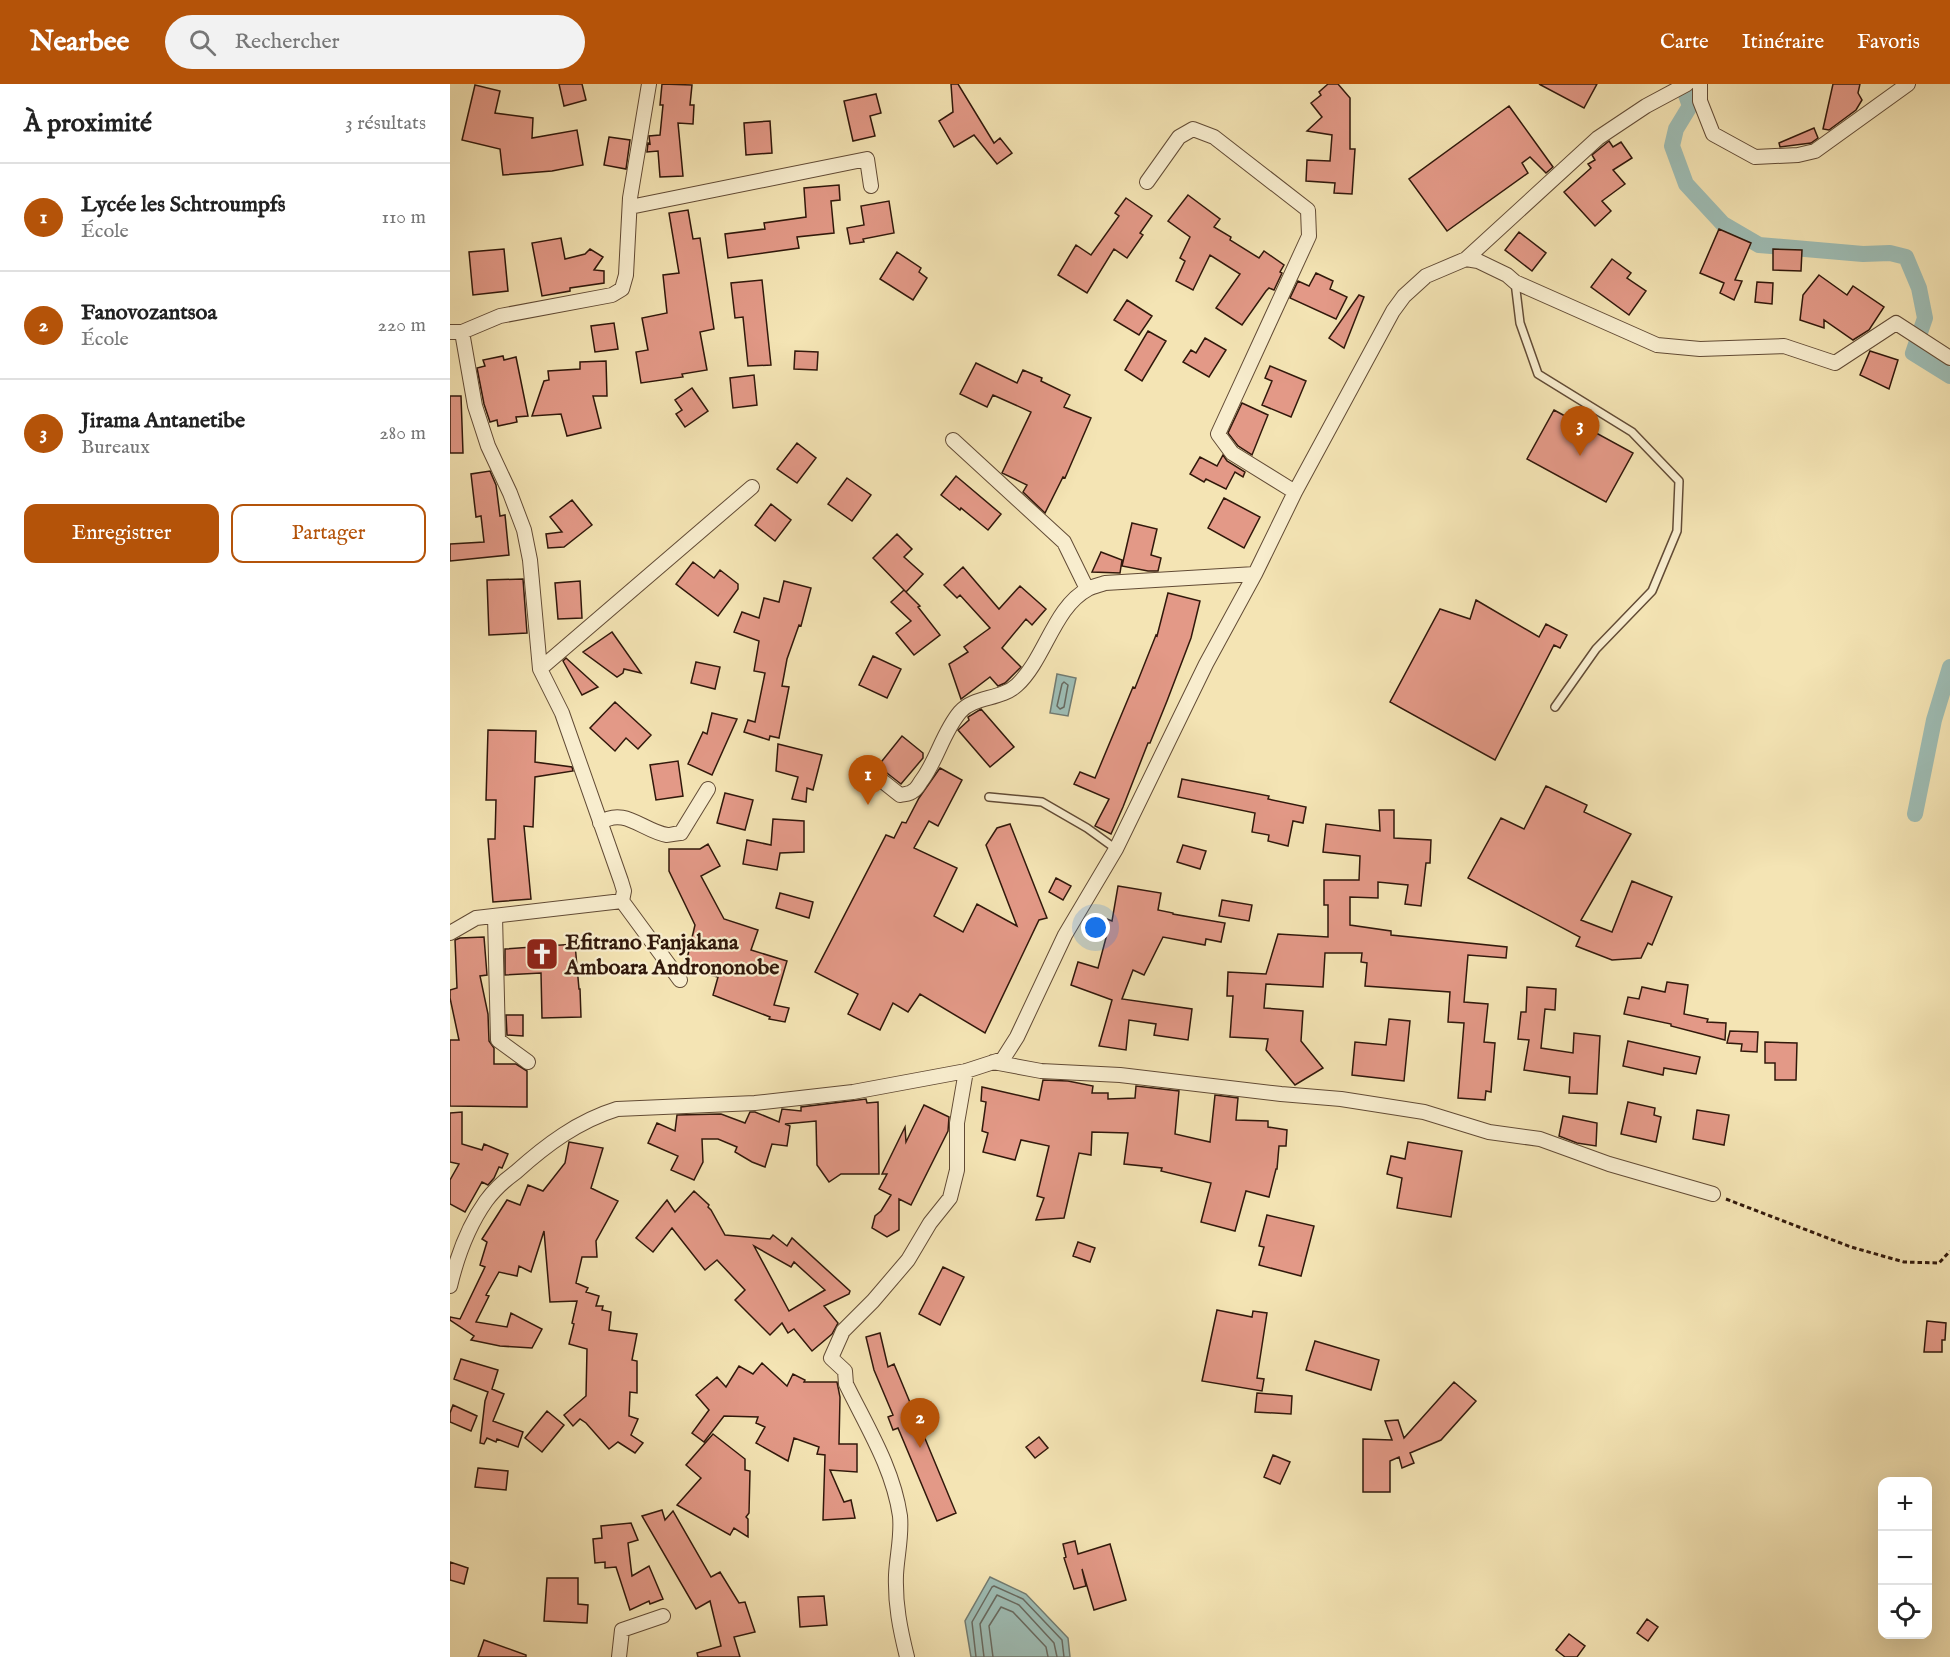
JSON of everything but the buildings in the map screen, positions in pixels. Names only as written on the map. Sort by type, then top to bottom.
[{"type":"street","points":[[649,84],[630,207],[626,275],[622,289],[612,295],[501,316],[456,332],[488,446],[524,530],[530,560],[540,669],[562,713],[621,881],[624,891],[622,901],[680,980]]},
{"type":"street","points":[[450,1286],[473,1225],[487,1199],[551,1142],[598,1115],[617,1109],[754,1103],[842,1093],[966,1071],[1003,1059],[1017,1037],[1065,935],[1116,849],[1206,664],[1255,574],[1294,492],[1378,336],[1404,296],[1426,276],[1466,259],[1598,138],[1646,106],[1687,84]]},
{"type":"street","points":[[1700,84],[1700,101],[1713,134],[1755,157],[1798,155],[1815,151],[1908,84]]},
{"type":"street","points":[[1147,182],[1179,137],[1193,129],[1214,137],[1308,210],[1309,236],[1218,434],[1232,453],[1294,492]]},
{"type":"street","points":[[630,207],[867,159],[871,186]]},
{"type":"street","points":[[1466,259],[1478,261],[1515,282],[1657,345],[1700,349],[1784,346],[1835,363],[1896,323],[1950,358]]},
{"type":"street","points":[[953,440],[1064,542],[1087,589]]},
{"type":"street","points":[[540,669],[752,487]]},
{"type":"street","points":[[866,768],[900,795],[913,792],[931,768],[946,735],[961,711],[977,702],[1001,695],[1017,685],[1039,656],[1054,625],[1087,589],[1105,583],[1255,574]]},
{"type":"street","points":[[600,823],[609,817],[625,818],[668,835],[681,833],[708,789]]},
{"type":"street","points":[[450,933],[476,918],[622,901]]},
{"type":"street","points":[[495,916],[498,1040],[528,1062]]},
{"type":"street","points":[[993,1062],[1041,1071],[1120,1075],[1341,1099],[1424,1112],[1489,1132],[1540,1139],[1609,1164],[1713,1194]]},
{"type":"street","points":[[907,1657],[898,1625],[895,1599],[901,1534],[896,1498],[889,1472],[846,1384],[845,1371],[831,1358],[843,1331],[873,1301],[908,1260],[930,1223],[950,1198],[957,1170],[957,1124],[966,1071]]},
{"type":"street","points":[[619,1657],[622,1630],[663,1616]]},
{"type":"lane","points":[[1515,282],[1520,323],[1538,374],[1632,432],[1679,481],[1677,531],[1652,591],[1596,649],[1555,707]]},
{"type":"lane","points":[[989,797],[1042,802],[1087,828],[1116,849]]},
{"type":"path","points":[[1713,1194],[1851,1247],[1904,1262],[1939,1263],[1950,1251]]},
{"type":"water","points":[[1057,674],[1076,678],[1068,716],[1050,713]]},
{"type":"water","points":[[990,1577],[1026,1594],[1068,1638],[1070,1657],[971,1657],[965,1621]]},
{"type":"waterway","points":[[1682,84],[1690,106],[1676,129],[1672,146],[1686,184],[1723,224],[1759,245],[1863,254],[1890,253],[1906,257],[1919,288],[1925,318],[1913,353],[1950,376]]},
{"type":"waterway","points":[[1915,814],[1934,720],[1950,667]]},
{"type":"place","name":"Jirama Antanetibe","points":[[1580,456]]},
{"type":"place","name":"Lycée les Schtroumpfs","points":[[868,805]]},
{"type":"place","name":"Efitrano Fanjakana Amboara Andrononobe","points":[[542,954]]},
{"type":"place","name":"Fanovozantsoa","points":[[920,1448]]}]
